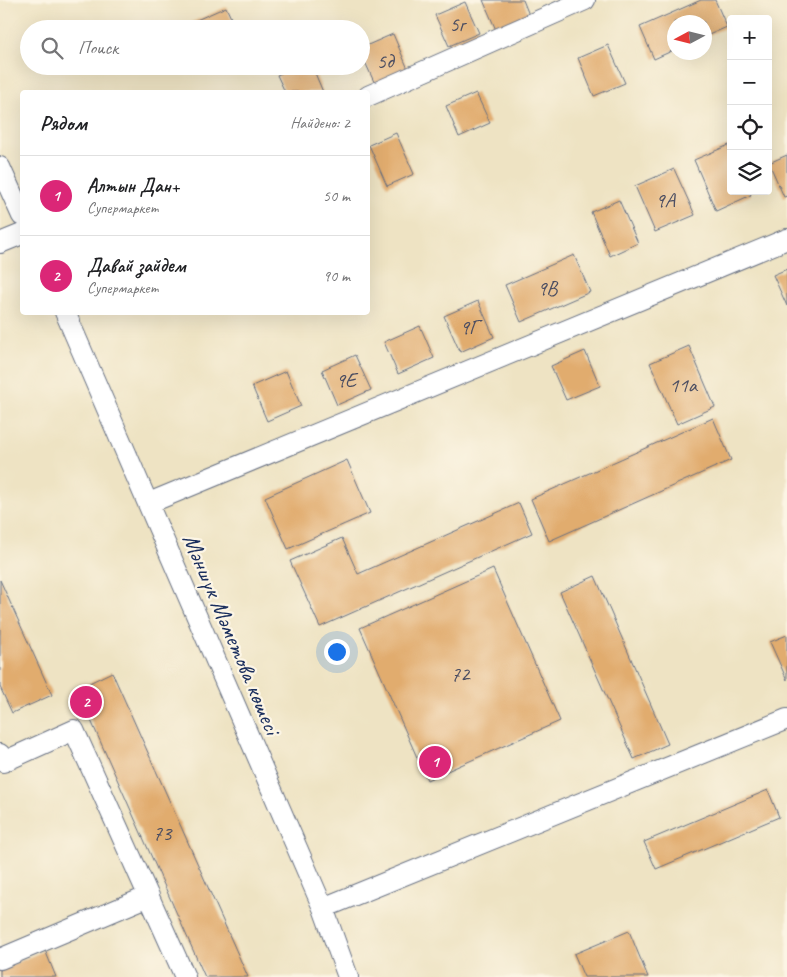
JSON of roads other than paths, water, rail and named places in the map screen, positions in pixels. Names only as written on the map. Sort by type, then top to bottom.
[{"type":"street","points":[[370,95],[585,0]]},
{"type":"street","points":[[0,167],[20,212]]},
{"type":"street","points":[[0,243],[20,235]]},
{"type":"street","points":[[149,503],[787,239]]},
{"type":"street","name":"Мәншүк Мәметова көшесі","points":[[66,315],[323,908],[348,977]]},
{"type":"street","points":[[323,908],[787,719]]},
{"type":"street","points":[[1,760],[74,730],[185,977]]},
{"type":"street","points":[[0,959],[149,896]]},
{"type":"place","name":"Давай зайдем","points":[[86,702]]},
{"type":"place","name":"Алтын Дан+","points":[[435,762]]}]
